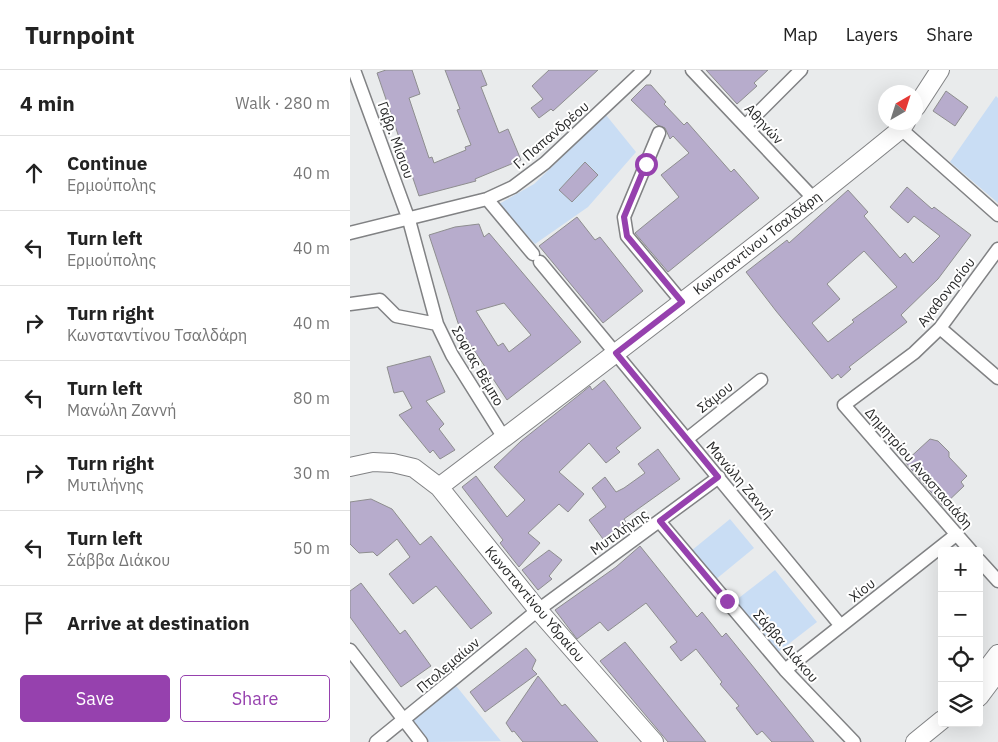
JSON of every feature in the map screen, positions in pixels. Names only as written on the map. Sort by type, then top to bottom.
[{"type":"street","name":"Γαβρ. Μίσιου","points":[[354,70],[409,220]]},
{"type":"street","name":"Γ. Παπανδρέου","points":[[350,233],[409,220],[487,199],[513,187],[545,163],[644,70]]},
{"type":"street","name":"Αθηνών","points":[[692,70],[814,199]]},
{"type":"street","points":[[745,126],[801,70]]},
{"type":"street","points":[[923,97],[940,70]]},
{"type":"street","name":"Κωνσταντίνου Τσαλδάρη","points":[[439,487],[682,302],[814,199],[898,130]]},
{"type":"street","points":[[907,130],[998,215]]},
{"type":"street","points":[[659,133],[624,217],[627,236],[682,302]]},
{"type":"street","name":"Μανώλη Ζαννή","points":[[487,199],[841,626]]},
{"type":"street","name":"Σοφίας Βέμπο","points":[[409,220],[437,324],[452,355],[504,438]]},
{"type":"street","name":"Αγαθονησίου","points":[[844,405],[914,353],[940,328],[998,249]]},
{"type":"street","points":[[350,304],[380,300],[396,316],[437,324]]},
{"type":"street","points":[[940,328],[998,378]]},
{"type":"street","name":"Σάμου","points":[[687,438],[761,380]]},
{"type":"street","name":"Δημητρίου Αναστασιάδη","points":[[844,405],[968,547]]},
{"type":"street","name":"Κωνσταντίνου Υδραίου","points":[[350,467],[373,462],[414,468],[439,487],[538,610],[654,742]]},
{"type":"street","name":"Μυτιλήνης","points":[[538,610],[718,477]]},
{"type":"street","name":"Σάββα Διάκου","points":[[660,521],[785,670],[854,742]]},
{"type":"street","name":"Χίου","points":[[785,670],[957,534]]},
{"type":"street","points":[[983,564],[998,581]]},
{"type":"street","name":"Πτολεμαίων","points":[[376,742],[538,610]]},
{"type":"street","points":[[350,650],[421,742]]},
{"type":"street","points":[[983,675],[998,654]]},
{"type":"street","points":[[983,692],[998,672]]},
{"type":"street","points":[[915,742],[938,723]]},
{"type":"street","points":[[932,742],[949,727]]},
{"type":"shaded area","points":[[996,96],[998,98],[998,203],[950,162]]},
{"type":"shaded area","points":[[606,115],[636,152],[588,207],[535,244],[499,204],[534,184]]},
{"type":"shaded area","points":[[730,519],[754,548],[715,580],[691,551]]},
{"type":"shaded area","points":[[775,570],[817,622],[773,656],[731,604]]},
{"type":"shaded area","points":[[454,685],[501,741],[429,742],[410,719]]},
{"type":"building","points":[[386,70],[412,70],[420,94],[409,98],[429,158],[432,157],[434,163],[466,150],[465,147],[471,145],[457,110],[460,109],[445,70],[481,70],[487,85],[481,87],[499,133],[508,129],[521,160],[475,179],[476,181],[419,196],[377,73]]},
{"type":"building","points":[[549,70],[598,70],[553,111],[551,109],[539,118],[531,108],[543,99],[532,86]]},
{"type":"building","points":[[706,70],[768,70],[754,83],[757,86],[737,104]]},
{"type":"building","points":[[646,85],[651,85],[666,102],[664,104],[684,125],[687,122],[731,172],[734,169],[759,198],[668,272],[635,233],[679,197],[661,175],[689,153],[673,136],[670,139],[665,128],[657,125],[631,100]]},
{"type":"building","points":[[946,91],[968,107],[955,126],[933,111]]},
{"type":"building","points":[[585,162],[598,175],[572,202],[559,190]]},
{"type":"building","points":[[907,187],[932,209],[934,207],[971,235],[938,279],[901,315],[907,322],[849,367],[851,369],[841,378],[838,374],[832,379],[746,272],[787,240],[789,243],[848,190],[868,212],[864,216],[900,258],[905,253],[913,263],[940,236],[914,216],[908,223],[890,207]],"holes":[[[864,251],[897,287],[852,320],[854,322],[828,342],[812,323],[840,299],[827,284]]]},
{"type":"building","points":[[577,217],[595,240],[600,237],[643,291],[603,323],[539,246]]},
{"type":"building","points":[[479,224],[484,237],[489,233],[581,342],[507,400],[460,329],[429,235],[455,227]],"holes":[[[504,303],[531,335],[509,352],[503,343],[498,346],[476,311]]]},
{"type":"building","points":[[430,356],[445,392],[426,401],[444,424],[439,429],[455,450],[440,459],[433,450],[430,453],[399,415],[412,408],[403,391],[394,393],[387,367]]},
{"type":"building","points":[[604,380],[641,428],[616,448],[620,452],[606,463],[589,443],[559,472],[584,494],[568,512],[559,504],[528,533],[540,543],[519,567],[500,543],[503,540],[462,487],[476,476],[507,517],[525,500],[494,467],[521,441],[590,386],[592,390]]},
{"type":"building","points":[[930,439],[938,441],[949,452],[949,457],[967,476],[961,482],[964,486],[943,506],[905,462]]},
{"type":"building","points":[[658,449],[680,479],[624,519],[626,522],[603,539],[589,520],[606,507],[592,488],[605,477],[616,492],[624,488],[645,473],[638,464]]},
{"type":"building","points":[[371,499],[392,509],[420,545],[431,536],[492,613],[471,629],[436,586],[413,604],[389,574],[410,557],[397,539],[377,556],[373,552],[359,553],[350,544],[350,502]]},
{"type":"building","points":[[640,546],[697,617],[702,612],[722,637],[726,633],[814,742],[772,742],[762,731],[757,735],[736,708],[739,706],[720,684],[722,682],[696,649],[681,661],[670,647],[677,642],[646,603],[608,631],[600,622],[577,639],[555,610],[616,567]]},
{"type":"building","points":[[549,550],[562,560],[549,576],[552,579],[538,590],[522,570]]},
{"type":"building","points":[[361,583],[400,634],[405,630],[431,666],[401,687],[350,617],[350,591]]},
{"type":"building","points":[[625,642],[706,742],[668,742],[600,661]]},
{"type":"building","points":[[526,648],[536,660],[532,669],[537,674],[485,712],[470,692]]},
{"type":"building","points":[[538,676],[562,706],[565,704],[598,742],[523,742],[514,731],[512,732],[506,723]]},
{"type":"route","points":[[646,164],[624,217],[627,236],[682,302],[616,353],[718,477],[660,521],[727,601]]}]
